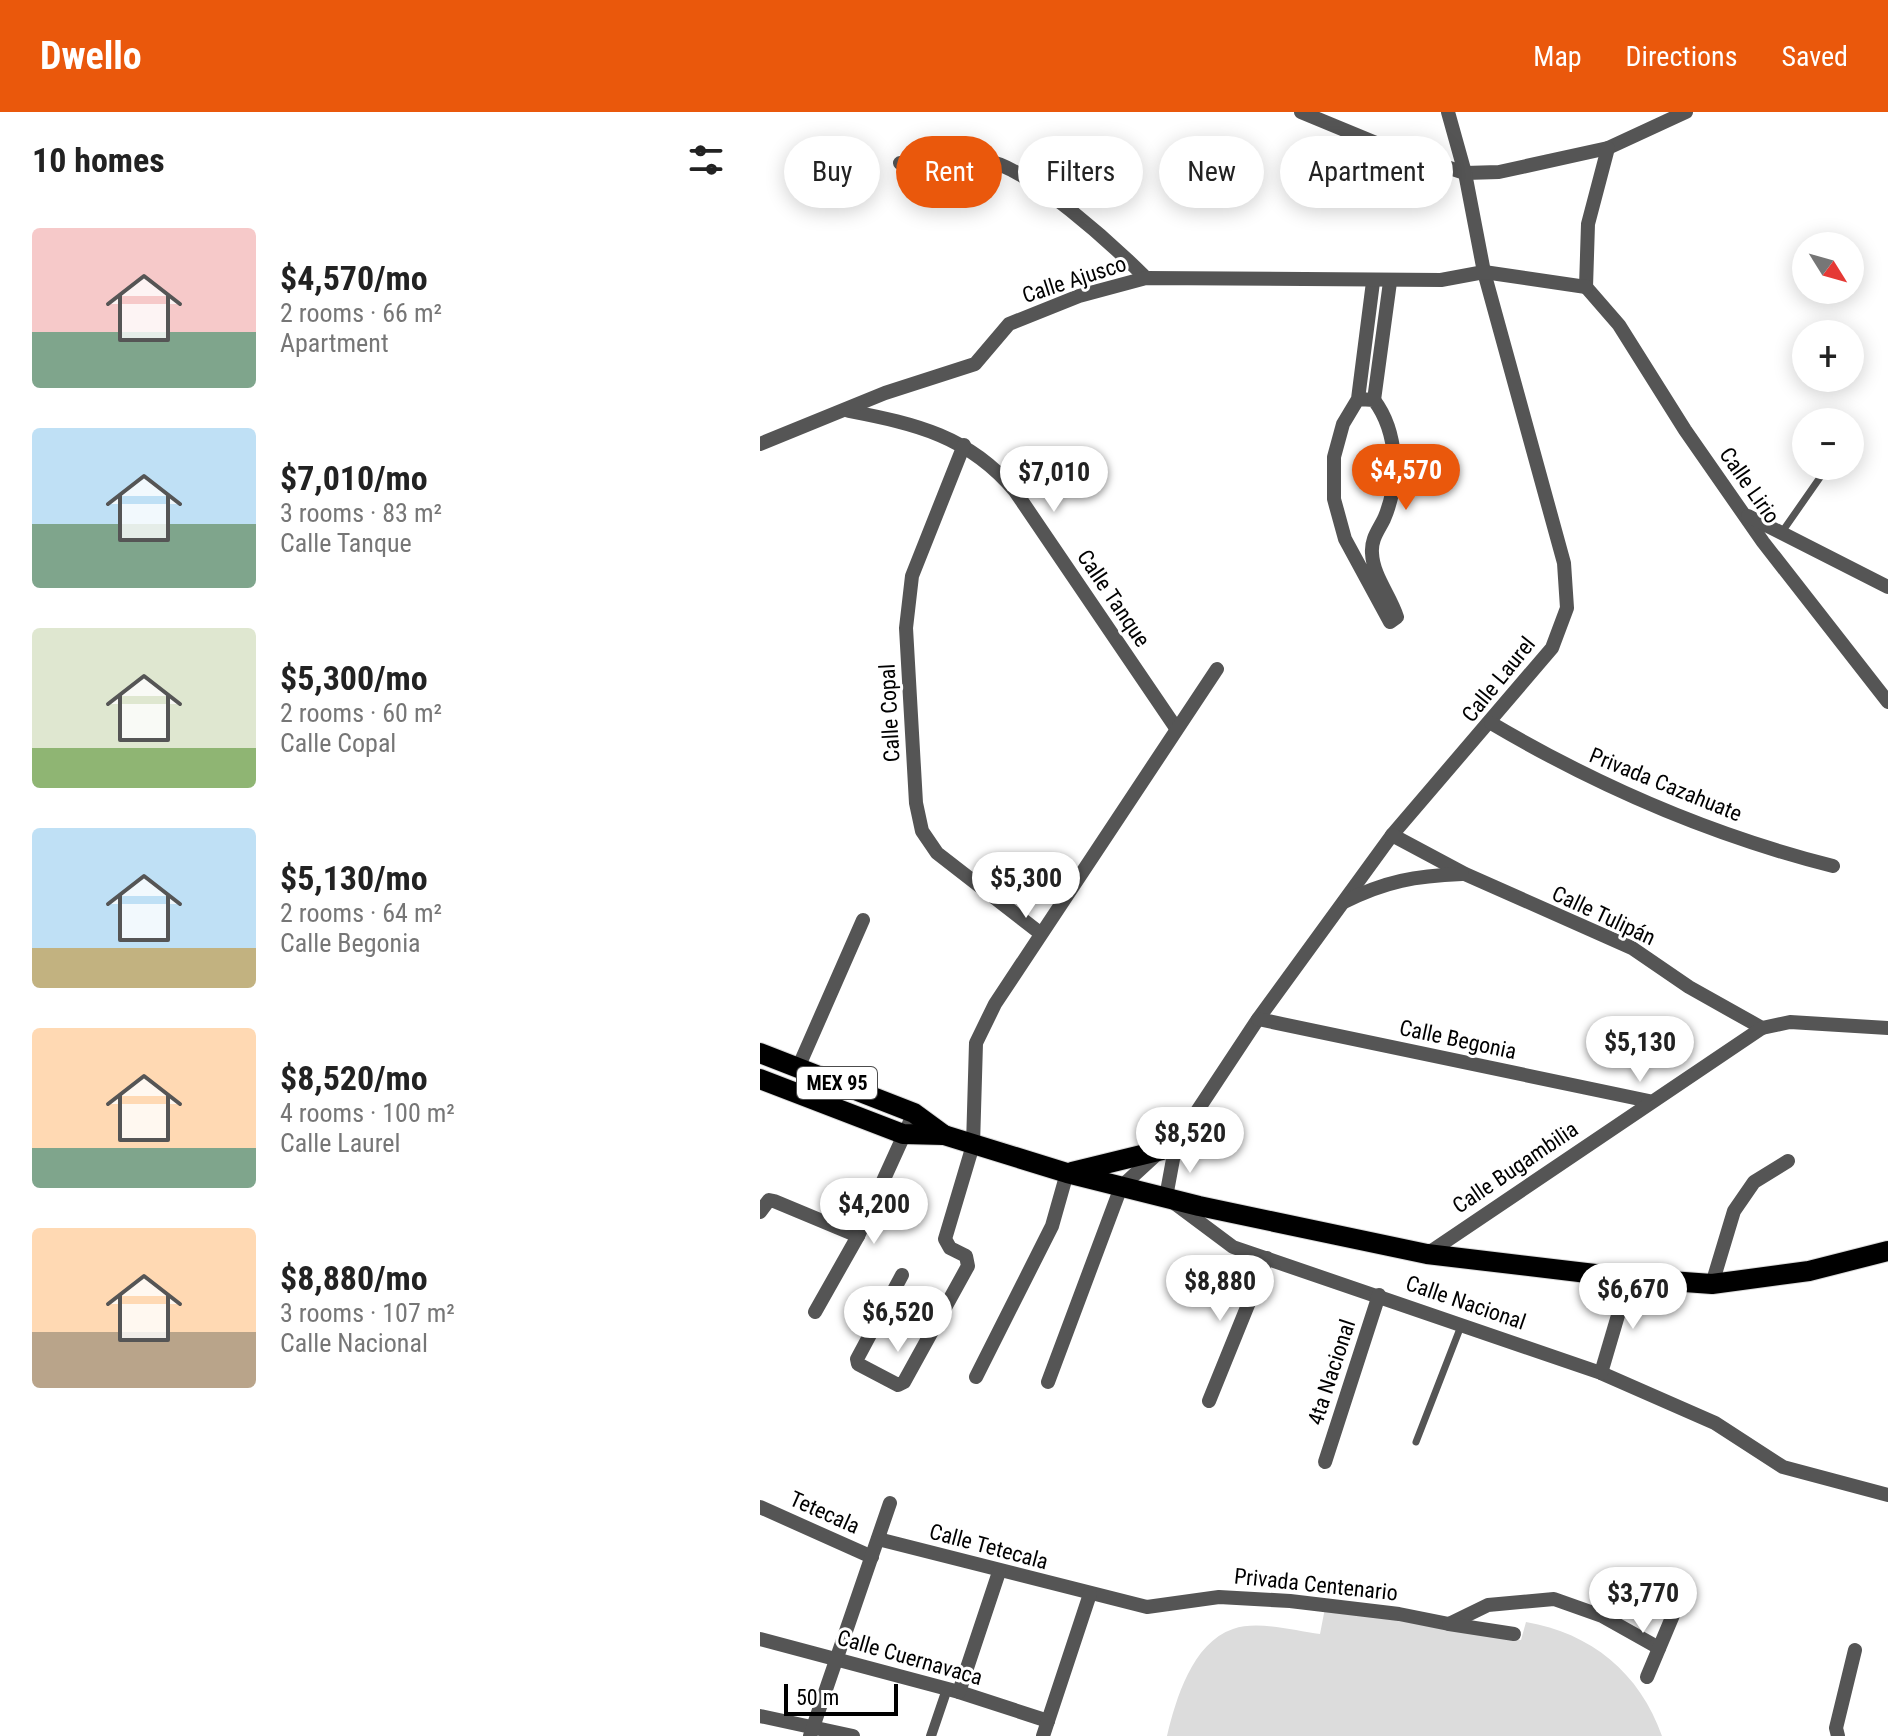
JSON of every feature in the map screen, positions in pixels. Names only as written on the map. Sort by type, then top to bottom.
[{"type":"main road","name":"MEX 95","points":[[760,1053],[798,1068],[909,1124]]},
{"type":"main road","points":[[760,1067],[909,1124]]},
{"type":"main road","name":"MEX 95","points":[[760,1079],[1067,1173],[1427,1254],[1629,1278],[1712,1284],[1809,1271],[1888,1251]]},
{"type":"main road","points":[[1067,1173],[1169,1146]]},
{"type":"street","points":[[1301,112],[1388,148],[1465,173],[1499,172],[1608,148],[1686,112]]},
{"type":"street","name":"Calle Laurel","points":[[1121,1187],[1169,1146],[1392,835],[1491,723],[1552,648],[1567,608],[1568,586],[1484,272],[1465,173],[1448,112]]},
{"type":"street","points":[[1586,287],[1588,224],[1608,148]]},
{"type":"street","points":[[1002,165],[1102,237],[1146,278]]},
{"type":"street","name":"Calle Ajusco","points":[[760,444],[849,411],[885,393],[975,364],[1009,324],[1079,296],[1146,278],[1390,282],[1441,280],[1484,272],[1586,287]]},
{"type":"street","points":[[1373,282],[1358,399],[1343,424],[1334,457],[1334,499],[1345,539],[1385,617],[1394,621],[1395,609],[1373,565],[1373,538],[1388,505],[1394,456],[1388,423],[1374,400],[1390,282]]},
{"type":"street","name":"Calle Lirio","points":[[1586,287],[1619,325],[1685,430],[1748,516],[1763,542],[1888,702]]},
{"type":"street","points":[[1358,399],[1374,400]]},
{"type":"street","name":"Calle Tanque","points":[[849,411],[926,429],[964,445],[994,466],[1015,491],[1176,728]]},
{"type":"street","name":"Calle Copal","points":[[964,445],[912,576],[906,628],[916,803],[922,831],[937,853],[1040,933]]},
{"type":"street","points":[[1748,516],[1888,587]]},
{"type":"street","points":[[1345,539],[1357,544],[1373,538]]},
{"type":"street","points":[[902,1275],[857,1359],[858,1364],[898,1385],[904,1382],[968,1266],[966,1256],[950,1248],[945,1239],[973,1145],[976,1043],[995,1004],[1040,933],[1217,669]]},
{"type":"street","name":"Privada Cazahuate","points":[[1491,723],[1566,767],[1738,837],[1833,866]]},
{"type":"street","name":"Calle Tulipán","points":[[1392,835],[1465,874],[1632,948],[1723,1008],[1762,1028]]},
{"type":"street","name":"Calle Tulipán","points":[[1340,904],[1382,883],[1424,876],[1465,874]]},
{"type":"street","points":[[798,1068],[863,920]]},
{"type":"street","name":"Calle Begonia","points":[[1258,1019],[1649,1101]]},
{"type":"street","name":"Calle Bugambilia","points":[[1427,1254],[1649,1101],[1762,1028],[1790,1022],[1888,1028]]},
{"type":"street","points":[[815,1312],[858,1236],[909,1124]]},
{"type":"street","name":"Calle Laurel","points":[[1166,1197],[1169,1146]]},
{"type":"street","points":[[1712,1284],[1734,1211],[1754,1182],[1788,1161]]},
{"type":"street","points":[[976,1377],[1052,1226],[1067,1173]]},
{"type":"street","points":[[1048,1382],[1121,1187]]},
{"type":"street","name":"Calle Nacional","points":[[1166,1197],[1233,1247],[1601,1373],[1715,1423],[1783,1467],[1888,1495]]},
{"type":"street","points":[[760,1212],[769,1200],[774,1201],[858,1236]]},
{"type":"street","points":[[1209,1401],[1267,1258]]},
{"type":"street","points":[[1601,1373],[1629,1278]]},
{"type":"street","name":"4ta Nacional","points":[[1325,1462],[1379,1295]]},
{"type":"street","points":[[812,1731],[890,1503]]},
{"type":"street","name":"Tetecala","points":[[760,1507],[872,1557]]},
{"type":"street","name":"Calle Tetecala","points":[[878,1539],[1090,1594]]},
{"type":"street","points":[[931,1736],[953,1691],[999,1572]]},
{"type":"street","points":[[1045,1729],[1090,1594]]},
{"type":"street","name":"Privada Centenario","points":[[1090,1594],[1147,1607],[1219,1597],[1290,1601],[1399,1614],[1514,1634]]},
{"type":"street","points":[[1449,1624],[1488,1605],[1554,1599],[1602,1616],[1659,1648]]},
{"type":"street","points":[[1647,1677],[1676,1608]]},
{"type":"street","name":"Calle Cuernavaca","points":[[760,1639],[953,1691],[1045,1729]]},
{"type":"street","points":[[1838,1736],[1836,1728],[1855,1650]]},
{"type":"street","points":[[760,1716],[812,1731],[853,1736]]},
{"type":"lane","points":[[1782,532],[1818,480]]},
{"type":"lane","points":[[1416,1442],[1462,1324]]},
{"type":"shaded area","points":[[1325,1608],[1521,1640],[1526,1622],[1550,1627],[1592,1646],[1626,1675],[1653,1713],[1662,1736],[1167,1736],[1188,1674],[1196,1659],[1219,1636],[1233,1629],[1253,1626],[1320,1634]]}]
